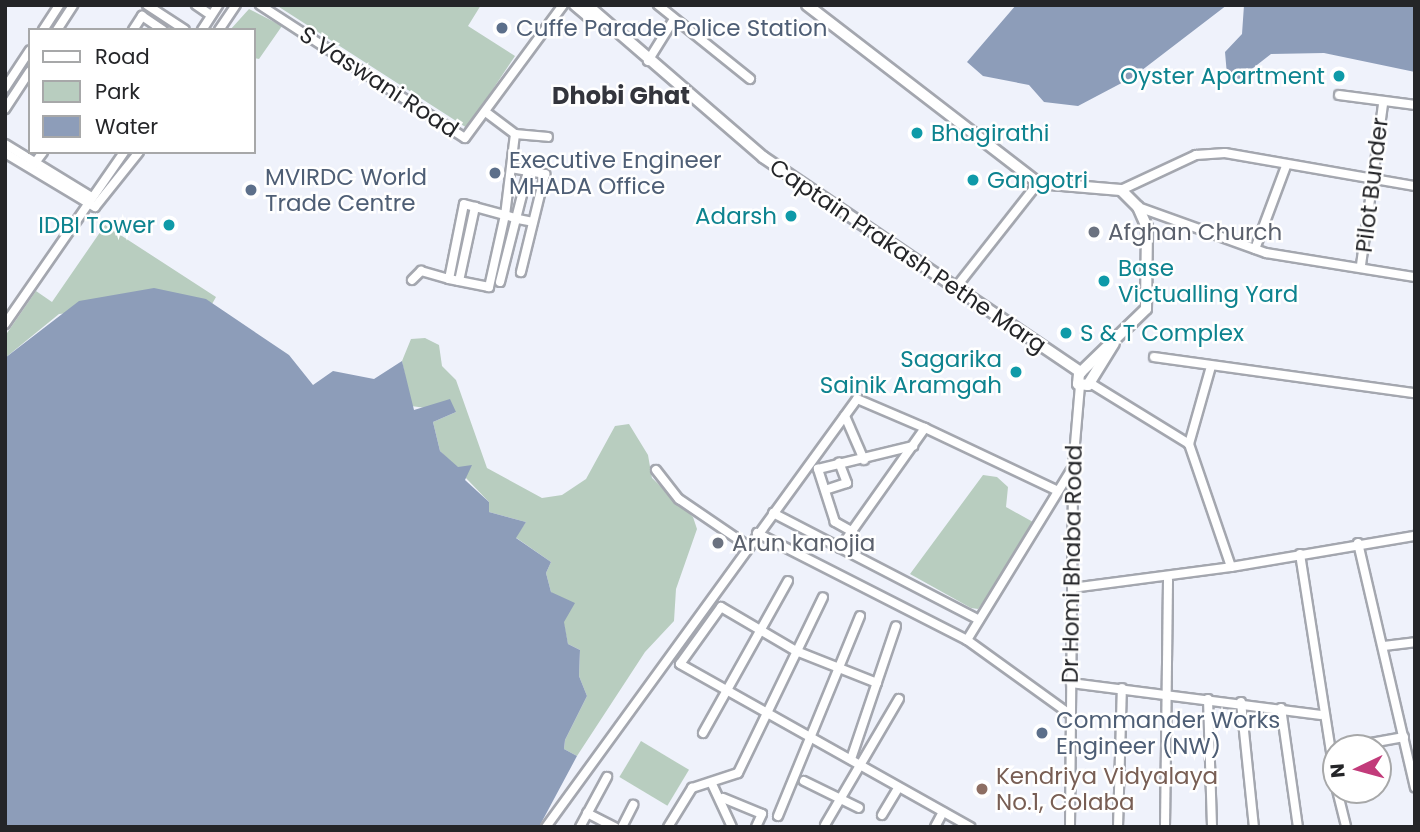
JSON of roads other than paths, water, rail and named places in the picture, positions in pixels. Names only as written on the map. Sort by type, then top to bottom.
[{"type":"main road","name":"Captain Prakash Pethe Marg","points":[[575,5],[662,83],[745,150],[763,157]]},
{"type":"main road","points":[[807,5],[1038,183],[1121,190],[1138,207],[1147,227],[1148,298],[1138,320],[1114,343],[1084,379]]},
{"type":"main road","name":"Captain Prakash Pethe Marg","points":[[590,6],[647,62],[763,157],[957,286],[1084,379]]},
{"type":"street","points":[[44,28],[59,5]]},
{"type":"street","points":[[58,28],[73,5]]},
{"type":"street","points":[[147,5],[182,28]]},
{"type":"street","points":[[196,5],[211,15]]},
{"type":"street","points":[[203,28],[218,5]]},
{"type":"street","points":[[220,28],[236,5]]},
{"type":"street","name":"S Vaswani Road","points":[[260,5],[465,138],[487,113],[563,5]]},
{"type":"street","points":[[658,5],[750,79]]},
{"type":"street","points":[[134,28],[142,16],[160,28]]},
{"type":"street","points":[[647,62],[674,19]]},
{"type":"street","points":[[5,88],[28,53]]},
{"type":"street","points":[[5,109],[28,74]]},
{"type":"street","points":[[1339,95],[1382,104],[1415,105]]},
{"type":"street","name":"Pilot Bunder","points":[[1362,265],[1382,104]]},
{"type":"street","points":[[487,113],[515,134],[548,137]]},
{"type":"street","points":[[412,280],[421,271],[489,286],[505,215],[515,134]]},
{"type":"street","points":[[5,144],[90,196]]},
{"type":"street","points":[[5,153],[84,205],[102,205],[138,154]]},
{"type":"street","points":[[1121,190],[1196,155],[1225,153],[1374,183],[1415,186]]},
{"type":"street","points":[[34,164],[42,154]]},
{"type":"street","points":[[5,324],[90,196],[122,154]]},
{"type":"street","points":[[1255,249],[1286,166]]},
{"type":"street","points":[[510,168],[545,174],[521,272]]},
{"type":"street","points":[[500,282],[528,171]]},
{"type":"street","points":[[957,286],[1038,183]]},
{"type":"street","points":[[449,279],[464,204],[533,222]]},
{"type":"street","points":[[459,281],[475,207]]},
{"type":"street","points":[[1138,207],[1255,249],[1362,265],[1415,277]]},
{"type":"street","points":[[1154,357],[1415,393]]},
{"type":"street","points":[[1211,366],[1189,444],[1231,567]]},
{"type":"street","points":[[1084,379],[1189,444]]},
{"type":"street","name":"Dr Homi Bhaba Road","points":[[1070,827],[1073,467],[1084,379]]},
{"type":"street","points":[[546,827],[757,533],[857,399],[1058,491]]},
{"type":"street","points":[[845,416],[864,460]]},
{"type":"street","points":[[839,548],[925,428]]},
{"type":"street","points":[[853,532],[835,522],[818,469],[913,446]]},
{"type":"street","points":[[825,490],[846,483],[839,462]]},
{"type":"street","points":[[967,640],[1073,467]]},
{"type":"street","points":[[656,470],[679,499],[748,546]]},
{"type":"street","points":[[773,513],[979,620]]},
{"type":"street","points":[[757,533],[967,640],[1071,715]]},
{"type":"street","points":[[1072,588],[1168,580],[1358,543],[1415,536]]},
{"type":"street","points":[[1358,543],[1415,787]]},
{"type":"street","points":[[1300,554],[1321,715],[1327,734]]},
{"type":"street","points":[[1166,827],[1168,580]]},
{"type":"street","points":[[704,733],[788,581]]},
{"type":"street","points":[[668,827],[692,788],[712,784],[738,773],[823,597]]},
{"type":"street","points":[[877,683],[796,651],[721,607],[680,664],[811,734],[898,788],[970,827]]},
{"type":"street","points":[[778,816],[860,616]]},
{"type":"street","points":[[851,758],[896,626]]},
{"type":"street","points":[[1384,646],[1415,642]]},
{"type":"street","points":[[1072,683],[1241,702],[1321,715]]},
{"type":"street","points":[[1118,827],[1122,688]]},
{"type":"street","points":[[825,825],[899,699]]},
{"type":"street","points":[[1208,699],[1212,827]]},
{"type":"street","points":[[1241,702],[1254,827]]},
{"type":"street","points":[[1280,708],[1298,827]]},
{"type":"street","points":[[1392,739],[1404,737]]},
{"type":"street","points":[[580,827],[607,777]]},
{"type":"street","points":[[804,781],[859,808]]},
{"type":"street","points":[[712,784],[723,798],[732,827]]},
{"type":"street","points":[[882,815],[898,788]]},
{"type":"street","points":[[723,798],[762,814],[756,827]]},
{"type":"street","points":[[1340,804],[1346,827]]},
{"type":"street","points":[[622,827],[633,805]]},
{"type":"street","points":[[935,827],[943,812]]},
{"type":"street","points":[[587,813],[615,827]]},
{"type":"water","points":[[1016,5],[1227,5],[1133,77],[1078,106],[1044,102],[1029,85],[983,76],[967,62]]},
{"type":"water","points":[[1244,5],[1415,5],[1415,72],[1324,53],[1271,54],[1239,79],[1227,75],[1225,52],[1242,34]]},
{"type":"water","points":[[154,288],[206,299],[289,355],[313,385],[333,371],[374,379],[402,361],[414,410],[450,399],[456,412],[433,422],[440,451],[458,467],[472,465],[465,480],[489,502],[489,512],[526,522],[516,538],[551,562],[546,573],[551,592],[575,603],[564,622],[568,644],[580,650],[579,676],[587,696],[565,740],[564,749],[577,756],[539,827],[5,827],[5,358],[79,301]]},
{"type":"place","name":"Cuffe Parade Police Station","points":[[502,28]]},
{"type":"place","name":"Oyster Apartment","points":[[1339,76]]},
{"type":"place","name":"Bhagirathi","points":[[917,133]]},
{"type":"place","name":"Executive Engineer MHADA Office","points":[[495,173]]},
{"type":"place","name":"Gangotri","points":[[973,180]]},
{"type":"place","name":"MVIRDC World Trade Centre","points":[[251,190]]},
{"type":"place","name":"Adarsh","points":[[791,216]]},
{"type":"place","name":"IDBI Tower","points":[[169,225]]},
{"type":"place","name":"Afghan Church","points":[[1094,232]]},
{"type":"place","name":"Base Victualling Yard","points":[[1104,281]]},
{"type":"place","name":"S & T Complex","points":[[1066,333]]},
{"type":"place","name":"Sagarika Sainik Aramgah","points":[[1016,372]]},
{"type":"place","name":"Arun kanojia","points":[[718,543]]},
{"type":"place","name":"Commander Works Engineer (NW)","points":[[1042,733]]},
{"type":"place","name":"Kendriya Vidyalaya No.1, Colaba","points":[[982,789]]},
{"type":"district","name":"Dhobi Ghat","points":[[621,96]]}]
